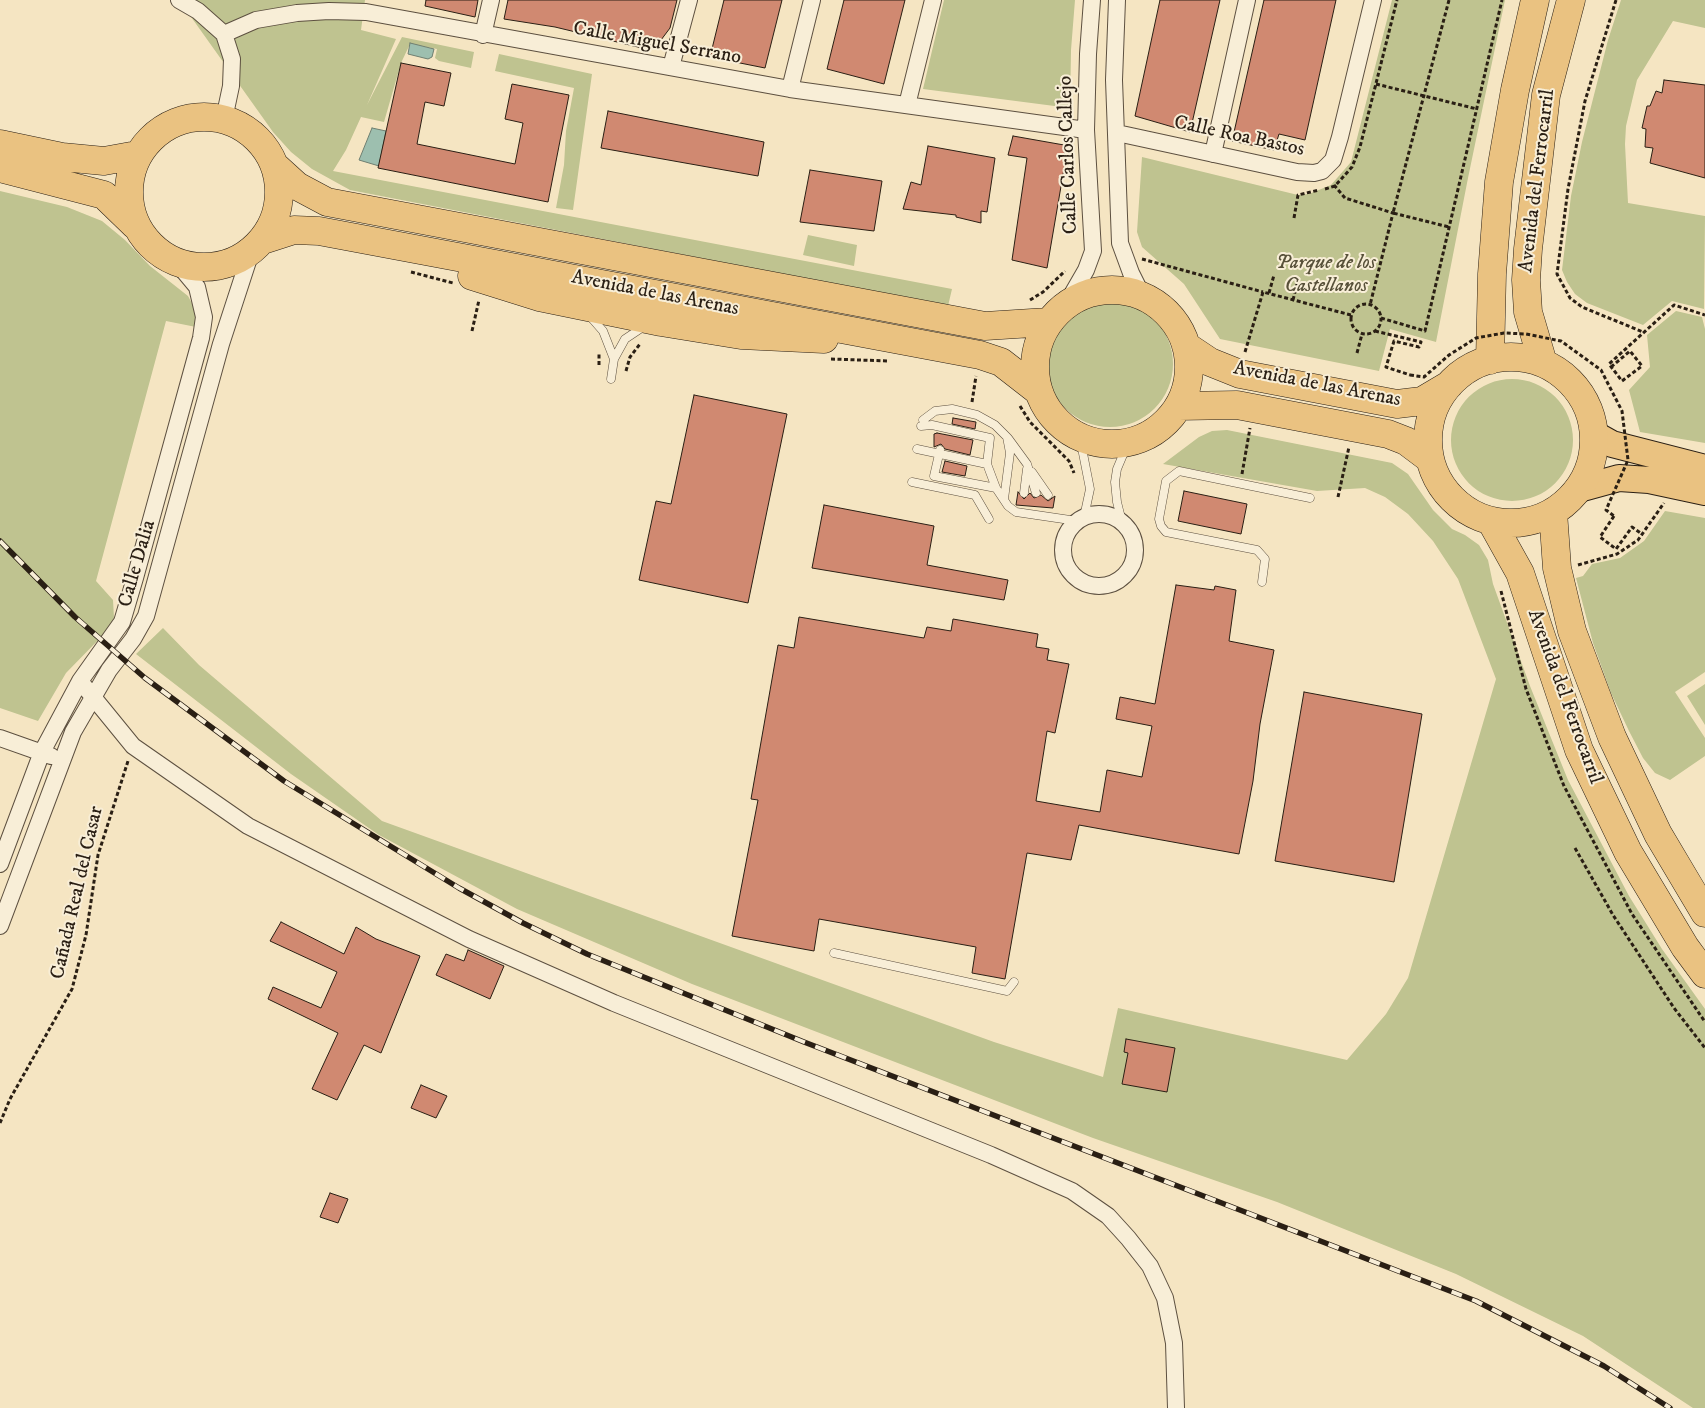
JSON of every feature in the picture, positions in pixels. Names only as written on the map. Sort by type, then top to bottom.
[{"type":"highway","name":"Avenida del Ferrocarril","points":[[1490,360],[1492,274],[1499,182],[1523,49],[1535,0]]},
{"type":"highway","name":"Avenida del Ferrocarril","points":[[1543,363],[1528,312],[1526,280],[1528,249],[1546,95],[1570,0]]},
{"type":"highway","points":[[0,168],[104,195],[136,226],[152,247],[177,263],[203,268],[228,264],[257,246],[276,217],[280,192],[275,166],[262,143],[248,130],[224,119],[198,116],[176,121],[154,135],[138,155],[129,180],[128,200],[136,226]]},
{"type":"highway","points":[[0,144],[62,157],[104,161],[138,155]]},
{"type":"highway","name":"Avenida de las Arenas","points":[[275,166],[297,186],[327,202],[985,326],[1048,322]]},
{"type":"highway","name":"Avenida de las Arenas","points":[[257,246],[294,230],[319,231],[980,355],[1001,362],[1027,394]]},
{"type":"highway","points":[[425,251],[456,272],[572,305],[661,322],[741,335],[814,340],[872,335]]},
{"type":"highway","points":[[1117,289],[1142,295],[1162,308],[1177,325],[1186,346],[1189,373],[1187,387],[1179,406],[1166,423],[1148,436],[1128,443],[1104,444],[1080,438],[1062,427],[1047,410],[1027,394],[1034,367],[1037,343],[1048,322],[1067,302],[1091,292],[1117,289]]},
{"type":"highway","name":"Avenida de las Arenas","points":[[1186,346],[1210,362],[1240,374],[1397,404],[1422,400],[1449,385]]},
{"type":"highway","points":[[1516,357],[1543,363],[1562,375],[1578,392],[1589,412],[1594,434],[1594,454],[1588,472],[1591,494],[1567,502],[1554,512],[1526,522],[1491,521],[1471,513],[1454,500],[1439,481],[1430,459],[1428,433],[1435,407],[1449,385],[1467,370],[1490,360],[1516,357]]},
{"type":"highway","name":"Avenida de las Arenas","points":[[1179,406],[1230,405],[1253,408],[1388,434],[1406,441],[1430,459]]},
{"type":"highway","name":"Avenida del Ferrocarril","points":[[1554,512],[1557,568],[1572,631],[1612,737],[1658,834],[1705,912]]},
{"type":"highway","name":"Avenida del Ferrocarril","points":[[1491,521],[1520,573],[1579,750],[1628,852],[1685,947],[1705,974]]},
{"type":"main road","points":[[1594,434],[1612,444],[1705,468]]},
{"type":"main road","points":[[1591,494],[1649,480],[1705,492]]},
{"type":"street","points":[[179,0],[198,12],[224,34],[232,59],[231,86],[224,119]]},
{"type":"street","points":[[483,35],[491,0]]},
{"type":"street","points":[[671,67],[689,0]]},
{"type":"street","points":[[790,89],[812,0]]},
{"type":"street","points":[[907,105],[933,0]]},
{"type":"street","name":"Calle Carlos Callejo","points":[[1067,302],[1086,270],[1093,251],[1086,130],[1088,54],[1092,0]]},
{"type":"street","points":[[1117,0],[1114,80],[1120,231],[1124,255],[1142,295]]},
{"type":"street","points":[[1213,154],[1248,0]]},
{"type":"street","name":"Calle Roa Bastos","points":[[1117,133],[1297,172],[1314,173],[1322,171],[1333,160],[1339,141],[1373,0]]},
{"type":"street","name":"Calle Miguel Serrano","points":[[224,34],[256,20],[297,13],[329,10],[366,12],[483,35],[790,89],[1086,130]]},
{"type":"street","name":"Calle Dalia","points":[[0,926],[73,732],[109,670],[133,639],[146,616],[221,344],[257,246]]},
{"type":"street","name":"Calle Dalia","points":[[0,864],[42,752],[80,681],[122,622],[200,338],[204,317],[197,287],[177,263]]},
{"type":"street","points":[[1104,514],[1122,522],[1134,538],[1136,548],[1133,566],[1122,579],[1114,584],[1099,586],[1084,583],[1074,577],[1064,559],[1064,540],[1081,519],[1104,514]]},
{"type":"street","points":[[80,681],[133,746],[248,826],[469,939],[614,1003],[991,1156],[1072,1191],[1108,1216],[1150,1266],[1165,1298],[1174,1343],[1176,1408]]},
{"type":"street","points":[[0,738],[62,760]]},
{"type":"lane","points":[[572,305],[588,314],[604,332],[614,359]]},
{"type":"lane","points":[[611,379],[614,359],[625,339],[633,332],[645,326],[661,322]]},
{"type":"lane","points":[[1048,495],[1007,437],[985,418],[952,409],[934,411],[922,423],[932,425],[944,431],[990,438],[987,464],[996,488],[1016,512],[1081,519],[1090,489],[1080,438]]},
{"type":"lane","points":[[1004,499],[1010,453],[1007,437]]},
{"type":"lane","points":[[1122,522],[1115,482],[1117,469],[1128,443]]},
{"type":"lane","points":[[918,449],[942,452],[987,464]]},
{"type":"lane","points":[[942,452],[934,476],[996,488]]},
{"type":"lane","points":[[1024,493],[1027,464]]},
{"type":"lane","points":[[1027,464],[1036,493]]},
{"type":"lane","points":[[1262,582],[1266,559],[1257,550],[1166,532],[1161,526],[1159,519],[1166,480],[1179,471],[1310,498]]},
{"type":"lane","points":[[912,482],[975,495],[989,519]]},
{"type":"lane","points":[[834,953],[1007,992],[1014,982]]},
{"type":"path","points":[[1294,218],[1298,195],[1335,186],[1352,167],[1376,84],[1397,0]]},
{"type":"path","points":[[1370,305],[1449,0]]},
{"type":"path","points":[[1502,0],[1425,331],[1381,318],[1376,309],[1370,305],[1357,307],[1351,315],[1354,329],[1362,334],[1375,331],[1421,342],[1419,347],[1394,341],[1386,367],[1410,375],[1424,376],[1449,355],[1476,338],[1504,333],[1526,334],[1561,341],[1600,370],[1622,411],[1628,460],[1618,488],[1606,510],[1614,516],[1600,537],[1616,549],[1632,527],[1642,534]]},
{"type":"path","points":[[1616,0],[1586,101],[1568,189],[1557,274],[1570,298],[1582,307],[1643,332]]},
{"type":"path","points":[[1376,84],[1477,109]]},
{"type":"path","points":[[1322,171],[1345,198],[1393,213],[1450,226]]},
{"type":"path","points":[[1124,255],[1351,315]]},
{"type":"path","points":[[1026,303],[1043,292],[1068,267]]},
{"type":"path","points":[[1269,293],[1274,275]]},
{"type":"path","points":[[1293,300],[1297,284]]},
{"type":"path","points":[[1245,352],[1263,292]]},
{"type":"path","points":[[472,331],[480,298]]},
{"type":"path","points":[[1611,367],[1630,351],[1642,366],[1622,381],[1611,367],[1609,364],[1674,306],[1705,315]]},
{"type":"path","points":[[1375,331],[1381,318]]},
{"type":"path","points":[[1357,353],[1362,334]]},
{"type":"path","points":[[973,394],[976,375],[982,377]]},
{"type":"path","points":[[1027,394],[1030,422],[1069,461],[1076,478]]},
{"type":"path","points":[[1240,483],[1253,408]]},
{"type":"path","points":[[1338,497],[1354,427]]},
{"type":"path","points":[[1591,494],[1618,488]]},
{"type":"path","points":[[1656,502],[1672,504]]},
{"type":"path","points":[[1572,566],[1617,554],[1638,540],[1664,503]]},
{"type":"path","name":"Cañada Real del Casar","points":[[0,1123],[10,1099],[72,989],[86,935],[98,855],[133,746]]},
{"type":"path","points":[[1575,848],[1613,915],[1669,1000],[1705,1048]]},
{"type":"green space","points":[[179,0],[365,0],[361,30],[396,39],[367,105],[402,37],[474,52],[471,68],[439,61],[435,58],[437,49],[410,44],[401,63],[384,122],[361,117],[346,150],[333,171],[952,289],[948,306],[350,190],[312,169],[291,152],[273,132]]},
{"type":"green space","points":[[944,0],[1075,0],[1071,50],[1070,108],[923,89]]},
{"type":"green space","name":"Parque de los Castellanos","points":[[1392,0],[1505,0],[1436,342],[1390,329],[1379,371],[1220,339],[1184,284],[1142,247],[1137,232],[1142,157],[1298,195],[1309,194],[1331,185],[1351,162]]},
{"type":"green space","points":[[1621,0],[1705,0],[1705,28],[1673,21],[1637,80],[1626,126],[1625,144],[1628,203],[1705,216],[1704,309],[1672,301],[1643,325],[1587,303],[1575,294],[1562,270],[1571,196],[1582,142],[1608,40]]},
{"type":"green space","points":[[499,54],[592,74],[573,210],[556,208],[564,165],[566,131],[574,88],[495,71]]},
{"type":"green space","points":[[0,191],[67,207],[102,221],[125,240],[150,266],[188,296],[195,309],[196,327],[166,321],[96,581],[113,600],[114,618],[107,631],[66,673],[38,721],[0,708]]},
{"type":"green space","points":[[808,235],[857,245],[854,266],[803,255]]},
{"type":"green space","points":[[1110,301],[1134,306],[1154,320],[1168,340],[1173,364],[1168,388],[1154,408],[1134,422],[1110,427],[1086,422],[1066,408],[1052,388],[1047,364],[1052,340],[1066,320],[1086,306]]},
{"type":"green space","points":[[1676,311],[1702,317],[1705,329],[1705,443],[1640,432],[1629,390],[1650,367],[1647,335]]},
{"type":"green space","points":[[1512,379],[1536,383],[1555,397],[1569,416],[1573,440],[1569,464],[1555,483],[1536,497],[1512,501],[1488,497],[1469,483],[1455,464],[1451,440],[1455,416],[1469,397],[1488,383]]},
{"type":"green space","points":[[1227,430],[1392,463],[1408,474],[1433,510],[1452,529],[1479,545],[1488,560],[1493,584],[1530,686],[1568,780],[1629,896],[1662,949],[1705,1009],[1705,1408],[1693,1408],[1583,1336],[1456,1274],[1277,1202],[1093,1138],[692,984],[517,909],[379,835],[291,774],[136,654],[163,628],[199,665],[382,821],[994,1042],[1103,1077],[1118,1008],[1347,1060],[1386,1014],[1408,978],[1496,679],[1458,579],[1433,541],[1408,514],[1385,497],[1365,488],[1317,491],[1163,464],[1199,437],[1212,431]]},
{"type":"green space","points":[[1665,511],[1705,518],[1705,672],[1675,692],[1705,738],[1705,756],[1670,780],[1655,773],[1643,758],[1611,693],[1593,643],[1576,578],[1583,576],[1592,564],[1620,558],[1644,541]]},
{"type":"green space","points":[[1705,684],[1705,725],[1687,696]]},
{"type":"shaded area","points":[[410,43],[434,49],[432,57],[428,59],[408,54]]},
{"type":"shaded area","points":[[372,128],[386,131],[379,166],[359,160]]},
{"type":"building","points":[[426,0],[478,0],[475,17],[425,6]]},
{"type":"building","points":[[508,0],[677,0],[670,28],[661,40],[642,48],[555,27],[504,19]]},
{"type":"building","points":[[724,0],[782,0],[765,68],[710,57]]},
{"type":"building","points":[[844,0],[905,0],[884,84],[827,69]]},
{"type":"building","points":[[1160,0],[1220,0],[1190,132],[1135,116]]},
{"type":"building","points":[[1264,0],[1336,0],[1305,140],[1279,134],[1274,150],[1232,141]]},
{"type":"building","points":[[401,63],[451,73],[444,106],[425,102],[417,144],[515,164],[523,123],[505,119],[512,84],[569,95],[548,202],[378,168]]},
{"type":"building","points":[[1664,80],[1705,85],[1705,178],[1650,163],[1653,148],[1645,147],[1646,129],[1642,128],[1647,106],[1650,106],[1656,91],[1662,93]]},
{"type":"building","points":[[608,111],[764,142],[758,176],[601,148]]},
{"type":"building","points":[[1013,136],[1064,145],[1065,163],[1047,268],[1012,260],[1027,158],[1008,155]]},
{"type":"building","points":[[928,146],[995,158],[987,212],[981,211],[981,223],[956,217],[956,215],[903,209],[911,182],[921,185]]},
{"type":"building","points":[[810,170],[882,181],[874,231],[800,222]]},
{"type":"building","points":[[694,395],[787,414],[748,603],[639,580],[656,501],[671,504]]},
{"type":"building","points":[[953,418],[976,422],[975,429],[952,424]]},
{"type":"building","points":[[934,434],[973,440],[970,455],[945,449],[941,444],[934,447]]},
{"type":"building","points":[[945,461],[967,466],[965,476],[942,472]]},
{"type":"building","points":[[1184,491],[1247,504],[1241,534],[1178,521]]},
{"type":"building","points":[[1018,492],[1024,499],[1030,493],[1034,498],[1041,495],[1048,501],[1055,496],[1053,508],[1016,505]]},
{"type":"building","points":[[824,505],[934,526],[927,565],[1008,580],[1004,600],[812,568]]},
{"type":"building","points":[[1176,585],[1214,590],[1215,586],[1236,590],[1229,641],[1274,650],[1239,854],[1079,825],[1071,860],[1027,853],[1005,979],[972,973],[976,947],[819,919],[814,951],[732,936],[758,800],[751,799],[778,645],[794,648],[799,617],[924,638],[927,627],[951,631],[953,619],[1038,634],[1036,647],[1049,649],[1047,660],[1069,664],[1055,733],[1047,731],[1036,801],[1100,812],[1107,770],[1142,777],[1152,726],[1116,719],[1120,697],[1155,704]]},
{"type":"building","points":[[1304,692],[1422,714],[1394,882],[1275,861]]},
{"type":"building","points":[[281,922],[344,954],[356,927],[376,939],[420,956],[381,1053],[364,1045],[337,1100],[312,1089],[338,1033],[268,999],[273,987],[321,1008],[337,972],[270,941]]},
{"type":"building","points":[[468,950],[504,966],[490,999],[436,975],[446,954],[464,961]]},
{"type":"building","points":[[1126,1039],[1175,1048],[1167,1092],[1122,1084],[1128,1053],[1124,1052]]},
{"type":"building","points":[[421,1085],[447,1096],[436,1118],[411,1108]]},
{"type":"building","points":[[330,1193],[348,1199],[338,1223],[320,1217]]},
{"type":"railway","points":[[0,541],[75,617],[145,678],[284,781],[459,888],[523,923],[587,954],[804,1042],[1476,1301],[1604,1366],[1670,1408]]}]
